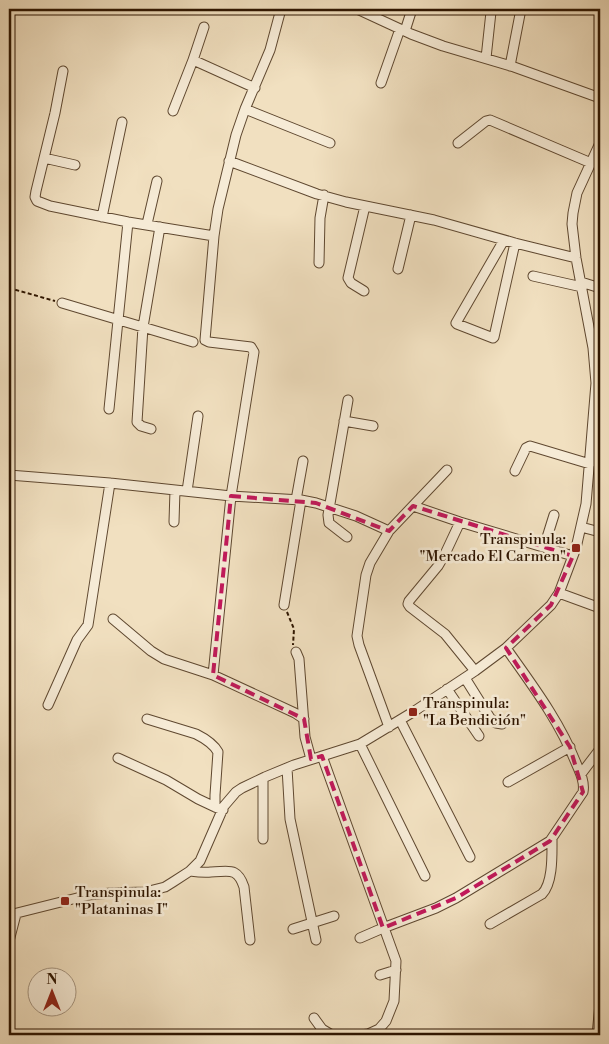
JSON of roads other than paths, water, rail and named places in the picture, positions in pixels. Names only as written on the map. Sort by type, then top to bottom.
[{"type":"street","points":[[213,675],[231,496],[254,352],[251,347],[205,340],[214,236],[218,208],[236,135],[273,42],[281,9]]},
{"type":"street","points":[[357,9],[443,46],[486,58],[600,98]]},
{"type":"street","points":[[381,83],[412,9]]},
{"type":"street","points":[[510,66],[521,9]]},
{"type":"street","points":[[486,58],[491,12]]},
{"type":"street","points":[[173,111],[204,28]]},
{"type":"street","points":[[193,60],[255,88]]},
{"type":"street","points":[[63,71],[36,191],[35,198],[37,201],[50,206],[102,217],[214,236]]},
{"type":"street","points":[[245,109],[330,143]]},
{"type":"street","points":[[458,143],[486,121],[490,120],[595,161]]},
{"type":"street","points":[[102,217],[122,122]]},
{"type":"street","points":[[9,941],[12,914],[89,895],[145,892],[165,887],[190,871],[200,861],[219,809],[236,792],[248,784],[287,768],[360,744],[389,727],[476,671],[506,648],[551,604],[559,593],[573,556],[581,527],[586,504],[597,402],[595,363],[576,258],[572,212],[577,193],[595,161],[600,143]]},
{"type":"street","points":[[44,158],[75,166]]},
{"type":"street","points":[[229,161],[324,196],[434,220],[576,258]]},
{"type":"street","points":[[147,224],[157,181]]},
{"type":"street","points":[[319,264],[320,218],[324,196]]},
{"type":"street","points":[[364,291],[351,283],[348,278],[365,206]]},
{"type":"street","points":[[398,268],[411,215]]},
{"type":"street","points":[[109,409],[128,222]]},
{"type":"street","points":[[151,429],[141,426],[137,422],[143,327],[160,227]]},
{"type":"street","points":[[504,240],[456,322],[493,338],[516,243]]},
{"type":"street","points":[[533,276],[600,288]]},
{"type":"street","points":[[62,303],[193,342]]},
{"type":"street","points":[[347,537],[329,523],[328,515],[348,400]]},
{"type":"street","points":[[186,491],[198,416]]},
{"type":"street","points":[[344,421],[373,426]]},
{"type":"street","points":[[516,471],[526,448],[530,446],[590,464]]},
{"type":"street","points":[[284,605],[303,461]]},
{"type":"street","points":[[389,727],[357,636],[366,575],[370,563],[389,530],[447,470]]},
{"type":"street","points":[[9,475],[110,483],[231,496],[299,500],[330,507],[389,530]]},
{"type":"street","points":[[48,705],[77,640],[88,625],[110,483]]},
{"type":"street","points":[[174,522],[175,490]]},
{"type":"street","points":[[413,506],[573,556]]},
{"type":"street","points":[[544,547],[554,515]]},
{"type":"street","points":[[460,522],[446,554],[408,604],[446,634],[476,671]]},
{"type":"street","points":[[581,527],[600,532]]},
{"type":"street","points":[[559,593],[600,608]]},
{"type":"street","points":[[113,619],[164,660],[213,675],[304,719]]},
{"type":"street","points":[[360,938],[436,908],[456,898],[552,840],[583,792],[584,786],[581,774],[570,747],[548,708],[506,648]]},
{"type":"street","points":[[296,652],[299,658],[305,737],[311,759]]},
{"type":"street","points":[[465,678],[490,718],[496,723],[502,724]]},
{"type":"street","points":[[447,689],[478,736]]},
{"type":"street","points":[[146,719],[196,734],[217,749],[215,795],[219,809]]},
{"type":"street","points":[[400,720],[470,856]]},
{"type":"street","points":[[360,744],[425,876]]},
{"type":"street","points":[[508,782],[570,747]]},
{"type":"street","points":[[581,774],[600,749]]},
{"type":"street","points":[[322,756],[396,961],[394,1001],[386,1022],[379,1029],[360,1035]]},
{"type":"street","points":[[118,758],[166,780],[219,809]]},
{"type":"street","points":[[287,768],[290,819],[316,940]]},
{"type":"street","points":[[263,778],[264,839]]},
{"type":"street","points":[[490,924],[546,890],[552,858],[552,840]]},
{"type":"street","points":[[190,871],[230,870],[238,875],[244,887],[250,940]]},
{"type":"street","points":[[293,929],[334,916]]},
{"type":"street","points":[[380,975],[396,970]]},
{"type":"street","points":[[597,1035],[600,1004]]},
{"type":"street","points":[[314,1018],[322,1029],[332,1035]]},
{"type":"place","name":"Transpinula: \"Mercado El Carmen\"","points":[[576,548]]},
{"type":"place","name":"Transpinula: \"La Bendición\"","points":[[413,712]]},
{"type":"place","name":"Transpinula: \"Plataninas I\"","points":[[65,901]]}]
